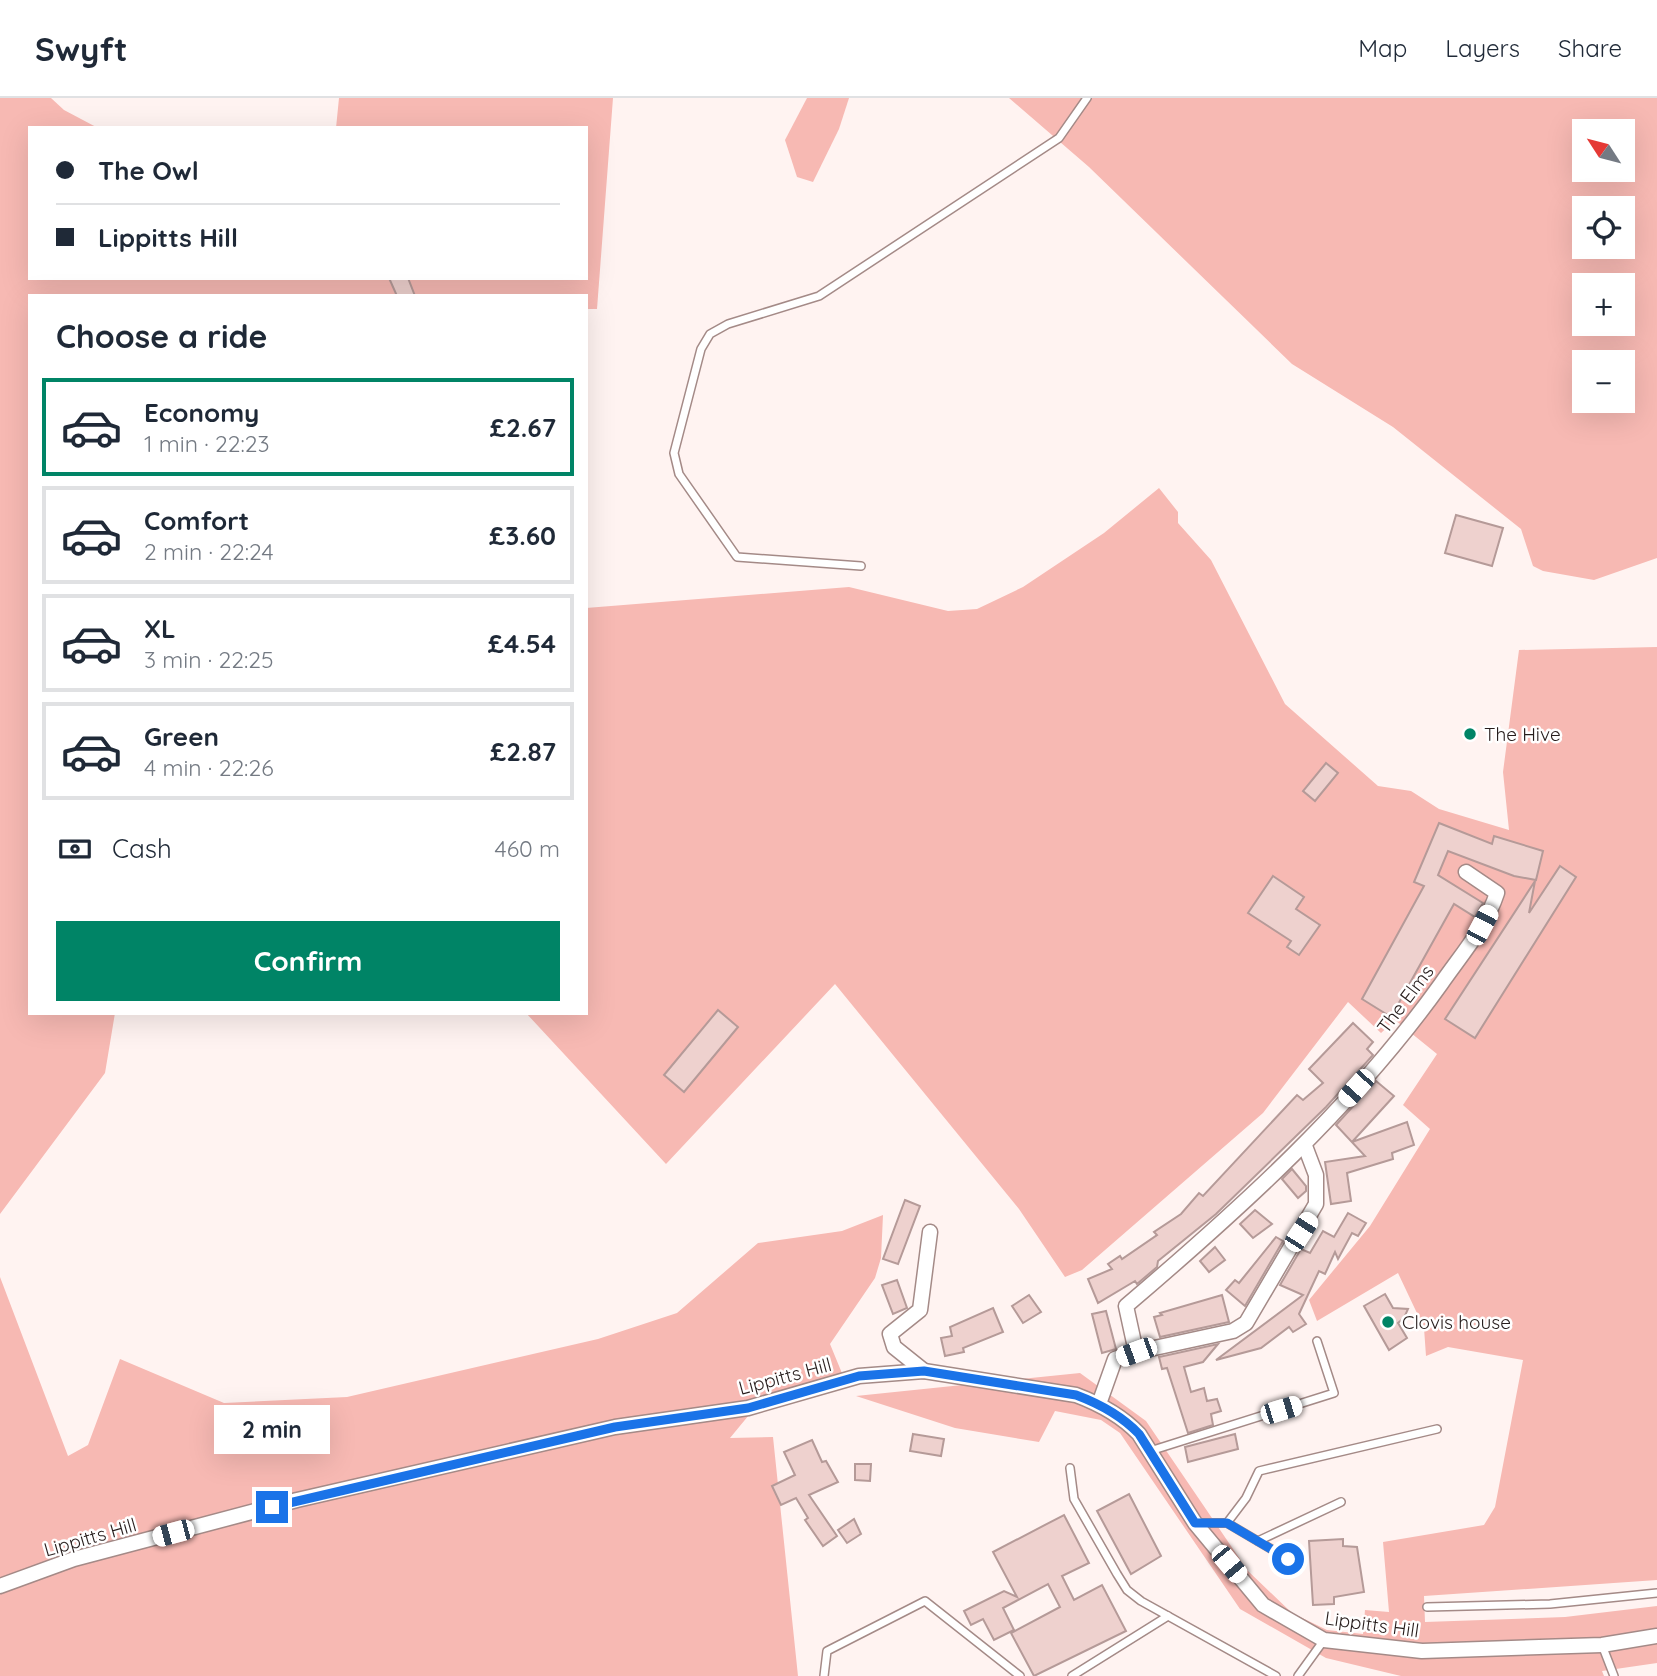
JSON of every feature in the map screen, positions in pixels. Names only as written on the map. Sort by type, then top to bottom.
[{"type":"street","name":"The Elms","points":[[1136,1352],[1126,1306],[1198,1245],[1305,1146],[1408,1030],[1482,925],[1497,894],[1466,872]]},
{"type":"street","points":[[1099,1404],[1115,1359],[1233,1331],[1245,1323],[1316,1204],[1316,1175],[1305,1146]]},
{"type":"street","points":[[924,1371],[894,1347],[890,1334],[920,1310],[930,1232]]},
{"type":"street","name":"Lippitts Hill","points":[[0,1586],[74,1559],[310,1497],[615,1427],[748,1408],[859,1376],[924,1371],[1076,1395],[1099,1404],[1127,1422],[1195,1523],[1263,1605],[1324,1640],[1422,1651],[1602,1645],[1657,1636]]},
{"type":"lane","points":[[861,566],[737,557],[679,474],[675,461],[674,453],[701,349],[710,334],[728,324],[819,296],[1059,138],[1087,98]]},
{"type":"lane","points":[[1149,1451],[1334,1393],[1317,1341]]},
{"type":"lane","points":[[1227,1523],[1246,1498],[1259,1471],[1437,1429]]},
{"type":"lane","points":[[1070,1468],[1074,1499],[1127,1590],[1276,1676]]},
{"type":"lane","points":[[1258,1541],[1341,1502]]},
{"type":"lane","points":[[1195,1523],[1227,1523],[1288,1559]]},
{"type":"lane","points":[[1427,1607],[1550,1604],[1657,1593]]},
{"type":"lane","points":[[824,1676],[827,1651],[925,1601],[1020,1676]]},
{"type":"lane","points":[[1072,1676],[1168,1616]]},
{"type":"lane","points":[[1298,1676],[1324,1640]]},
{"type":"lane","points":[[1602,1645],[1614,1676]]},
{"type":"shaded area","points":[[0,98],[51,98],[64,110],[94,126],[28,126],[28,280],[588,280],[588,126],[336,126],[339,98],[613,98],[597,309],[588,309],[588,294],[28,294],[28,1015],[115,1015],[105,1073],[0,1214]]},
{"type":"shaded area","points":[[807,98],[849,98],[839,129],[813,182],[797,177],[785,140]]},
{"type":"shaded area","points":[[1009,98],[1657,98],[1657,558],[1594,580],[1543,571],[1533,566],[1521,529],[1393,427],[1292,364],[1089,167]]},
{"type":"shaded area","points":[[1159,488],[1178,512],[1178,523],[1211,560],[1285,704],[1378,786],[1411,791],[1439,809],[1509,830],[1503,772],[1519,650],[1657,647],[1657,1580],[1424,1596],[1425,1622],[1565,1617],[1657,1606],[1657,1663],[1602,1671],[1604,1676],[1401,1676],[1326,1658],[1240,1609],[1120,1433],[1101,1420],[1055,1411],[1039,1442],[955,1428],[856,1396],[1080,1373],[1146,1421],[1248,1571],[1292,1613],[1327,1630],[1363,1634],[1365,1610],[1389,1612],[1383,1542],[1484,1525],[1495,1507],[1523,1360],[1448,1347],[1426,1356],[1424,1328],[1398,1273],[1317,1321],[1309,1300],[1370,1226],[1430,1129],[1403,1105],[1437,1054],[1395,1020],[1381,1033],[1348,1002],[1263,1113],[1082,1270],[1065,1277],[1019,1209],[835,984],[666,1164],[528,1015],[588,1015],[588,608],[849,587],[948,611],[977,609],[1023,587],[1104,533]]},
{"type":"shaded area","points":[[883,1215],[881,1258],[875,1278],[830,1344],[846,1383],[807,1397],[767,1393],[730,1438],[773,1437],[798,1676],[0,1676],[0,1277],[68,1456],[88,1445],[120,1359],[224,1403],[347,1397],[598,1339],[677,1313],[758,1243],[842,1231]]},
{"type":"building","points":[[390,280],[409,280],[414,294],[396,294]]},
{"type":"building","points":[[1456,515],[1503,528],[1492,566],[1445,553]]},
{"type":"building","points":[[1326,763],[1338,773],[1315,801],[1303,791]]},
{"type":"building","points":[[1439,823],[1492,844],[1494,836],[1543,851],[1536,880],[1514,876],[1448,851],[1438,875],[1483,903],[1475,917],[1454,904],[1391,1017],[1362,999],[1424,886],[1414,882]]},
{"type":"building","points":[[1560,866],[1576,877],[1475,1038],[1445,1019],[1535,881],[1529,913]]},
{"type":"building","points":[[1273,876],[1304,897],[1296,909],[1320,925],[1299,955],[1287,947],[1291,941],[1248,913]]},
{"type":"building","points":[[718,1010],[738,1027],[684,1092],[664,1075]]},
{"type":"building","points":[[1353,1023],[1373,1042],[1367,1049],[1373,1055],[1326,1107],[1216,1214],[1158,1261],[1157,1267],[1137,1284],[1135,1281],[1098,1303],[1088,1279],[1112,1269],[1108,1264],[1120,1256],[1122,1259],[1157,1235],[1154,1232],[1181,1214],[1199,1193],[1203,1196],[1297,1095],[1303,1100],[1323,1083],[1309,1069]]},
{"type":"building","points":[[1376,1081],[1394,1096],[1352,1142],[1407,1122],[1414,1145],[1392,1153],[1393,1159],[1347,1173],[1351,1201],[1331,1204],[1325,1162],[1365,1156],[1336,1125]]},
{"type":"building","points":[[1292,1169],[1306,1186],[1306,1191],[1298,1198],[1282,1179]]},
{"type":"building","points":[[905,1200],[920,1206],[898,1264],[883,1259]]},
{"type":"building","points":[[1255,1210],[1272,1224],[1253,1238],[1240,1224]]},
{"type":"building","points":[[1348,1213],[1366,1223],[1358,1236],[1352,1233],[1338,1259],[1335,1252],[1325,1274],[1319,1271],[1299,1314],[1306,1324],[1293,1332],[1289,1327],[1261,1348],[1216,1360],[1303,1295],[1280,1285],[1301,1249],[1310,1253],[1323,1231],[1334,1237]]},
{"type":"building","points":[[1276,1237],[1283,1241],[1245,1306],[1226,1290],[1235,1280],[1239,1283]]},
{"type":"building","points":[[1215,1247],[1225,1260],[1209,1272],[1200,1261]]},
{"type":"building","points":[[897,1280],[907,1308],[893,1314],[882,1285]]},
{"type":"building","name":"Clovis house","points":[[1385,1294],[1393,1308],[1408,1309],[1398,1323],[1407,1338],[1389,1350],[1364,1306]]},
{"type":"building","points":[[1029,1295],[1041,1312],[1023,1323],[1012,1306]]},
{"type":"building","points":[[1222,1295],[1229,1322],[1160,1337],[1154,1317]]},
{"type":"building","points":[[993,1308],[1003,1332],[963,1348],[964,1352],[945,1356],[941,1338],[952,1336],[950,1327]]},
{"type":"building","points":[[1106,1311],[1116,1349],[1102,1353],[1092,1314]]},
{"type":"building","points":[[1218,1344],[1203,1362],[1184,1367],[1191,1392],[1204,1388],[1207,1401],[1217,1399],[1221,1411],[1211,1414],[1213,1425],[1188,1433],[1167,1368],[1162,1369],[1159,1357]]},
{"type":"building","points":[[913,1434],[944,1439],[941,1456],[910,1451]]},
{"type":"building","points":[[1235,1434],[1238,1449],[1188,1462],[1185,1447]]},
{"type":"building","points":[[812,1440],[822,1462],[826,1461],[838,1482],[809,1495],[837,1536],[823,1546],[805,1520],[808,1518],[796,1498],[781,1505],[772,1486],[795,1475],[784,1452]]},
{"type":"building","points":[[855,1464],[871,1464],[870,1481],[855,1480]]},
{"type":"building","points":[[1129,1494],[1161,1556],[1131,1574],[1097,1511]]},
{"type":"building","points":[[1064,1515],[1089,1563],[1062,1576],[1074,1600],[1102,1585],[1126,1631],[1034,1676],[1011,1633],[1060,1607],[1048,1584],[1003,1608],[1014,1630],[994,1640],[983,1619],[971,1625],[964,1611],[1004,1591],[1017,1597],[993,1552]]},
{"type":"building","points":[[854,1519],[861,1534],[847,1543],[838,1530]]},
{"type":"building","points":[[1343,1539],[1343,1546],[1357,1547],[1364,1592],[1334,1597],[1334,1604],[1313,1605],[1309,1541]]},
{"type":"place","name":"The Hive","points":[[1470,734]]},
{"type":"place","name":"Clovis house","points":[[1388,1322]]},
{"type":"route","points":[[272,1507],[615,1427],[748,1408],[859,1376],[924,1371],[1076,1395],[1099,1404],[1127,1422],[1139,1434],[1195,1523],[1227,1523],[1288,1559]]}]
